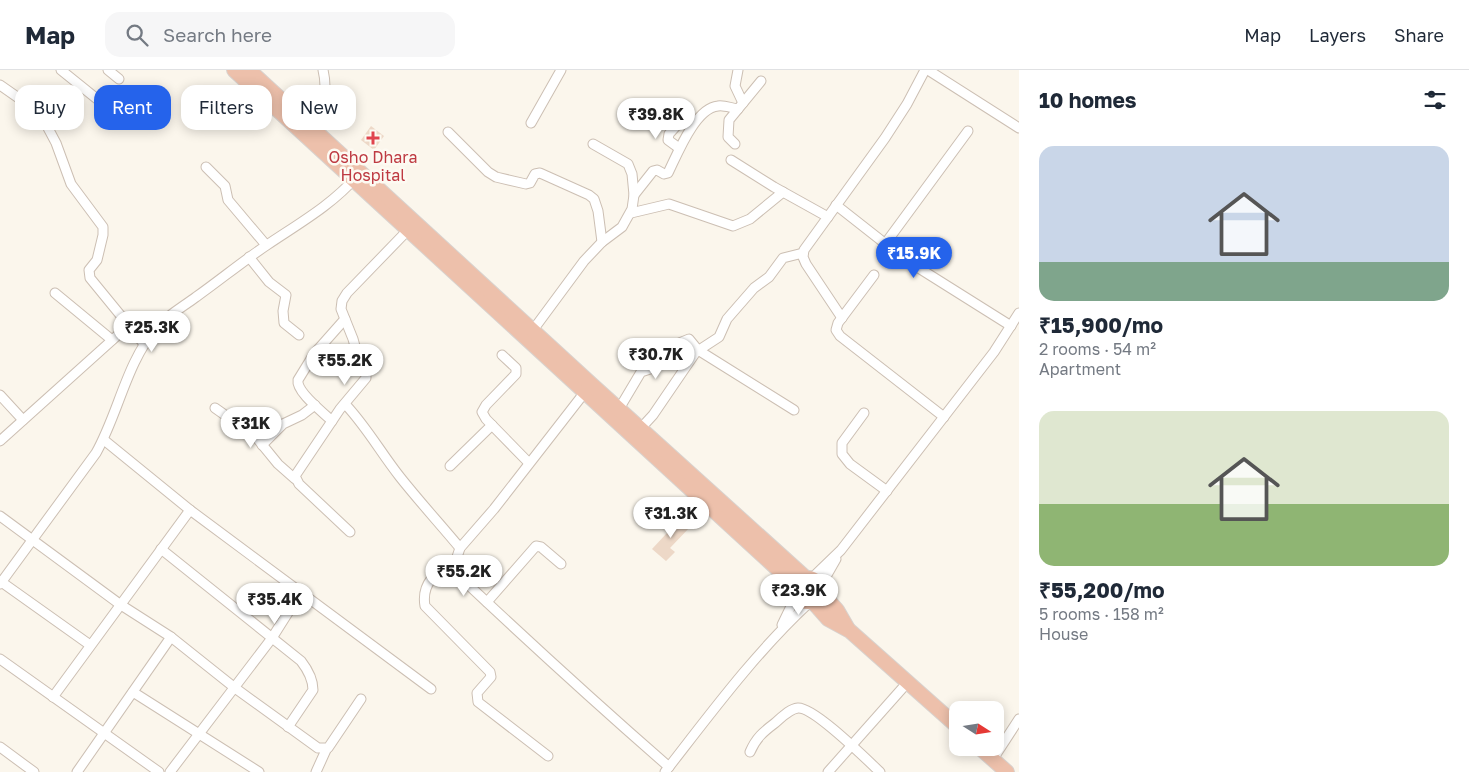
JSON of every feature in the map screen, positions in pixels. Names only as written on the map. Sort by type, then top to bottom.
[{"type":"highway","points":[[234,70],[533,330],[641,428],[809,590]]},
{"type":"highway","points":[[249,70],[282,101]]},
{"type":"highway","points":[[313,130],[408,230],[585,392],[809,590],[837,610],[850,632],[949,720]]},
{"type":"highway","points":[[989,756],[1007,772]]},
{"type":"street","points":[[61,70],[94,97]]},
{"type":"street","points":[[108,70],[119,79]]},
{"type":"street","points":[[324,70],[326,85]]},
{"type":"street","points":[[531,122],[560,70]]},
{"type":"street","points":[[738,70],[735,86],[740,106]]},
{"type":"street","points":[[641,428],[653,415],[698,350],[719,337],[727,319],[754,288],[769,277],[783,258],[803,253],[885,138],[926,70],[1019,128]]},
{"type":"street","points":[[735,144],[728,137],[727,132],[730,120],[761,80]]},
{"type":"street","points":[[0,85],[34,108],[45,121],[56,143],[71,184],[103,226],[103,235],[97,260],[90,267],[89,274],[144,344]]},
{"type":"street","points":[[634,195],[653,171],[657,170],[664,174],[668,173],[679,148],[707,109],[718,106],[740,106]]},
{"type":"street","points":[[678,124],[669,134],[668,140],[679,148]]},
{"type":"street","points":[[448,132],[492,175],[526,184],[530,183],[535,174],[540,173],[588,195],[597,205],[602,242]]},
{"type":"street","points":[[885,244],[968,132]]},
{"type":"street","points":[[533,330],[573,275],[602,242],[622,227],[631,213],[634,195],[632,174],[628,164],[593,144]]},
{"type":"street","points":[[731,160],[828,217]]},
{"type":"street","points":[[206,167],[225,186],[228,200],[266,245]]},
{"type":"street","points":[[90,645],[1,582],[34,540],[104,440],[133,364],[144,344],[159,325],[266,245],[309,218],[357,176]]},
{"type":"street","points":[[631,213],[670,204],[733,226],[750,218],[783,192]]},
{"type":"street","points":[[836,205],[885,244],[937,281],[1011,326]]},
{"type":"street","points":[[295,478],[295,474],[332,421],[364,382],[366,375],[340,305],[344,298],[408,230]]},
{"type":"street","points":[[803,253],[806,264],[842,318]]},
{"type":"street","points":[[250,257],[269,282],[286,295],[283,311],[284,323],[299,335]]},
{"type":"street","points":[[874,276],[838,323],[836,330],[840,336],[944,417]]},
{"type":"street","points":[[55,293],[112,340]]},
{"type":"street","points":[[585,392],[460,548],[454,561],[454,566],[460,577],[667,769],[780,629],[887,491],[994,352],[1019,313]]},
{"type":"street","points":[[332,421],[300,391],[297,384],[314,354],[345,319]]},
{"type":"street","points":[[0,441],[129,325]]},
{"type":"street","points":[[619,408],[641,372],[653,368],[672,346],[689,339],[698,350],[794,410]]},
{"type":"street","points":[[502,355],[516,368],[516,374],[483,409],[483,414],[530,463]]},
{"type":"street","points":[[0,396],[23,420]]},
{"type":"street","points":[[345,404],[360,419],[367,433],[400,478],[460,548]]},
{"type":"street","points":[[262,445],[283,424],[302,415],[315,405]]},
{"type":"street","points":[[215,408],[250,433],[278,464],[350,532]]},
{"type":"street","points":[[864,413],[842,443],[842,454],[850,464],[887,491]]},
{"type":"street","points":[[450,466],[492,425]]},
{"type":"street","points":[[104,440],[190,510],[431,690]]},
{"type":"street","points":[[53,697],[190,510]]},
{"type":"street","points":[[0,516],[121,604],[171,637],[288,727],[318,748],[326,750]]},
{"type":"street","points":[[487,602],[536,546],[541,546],[561,564]]},
{"type":"street","points":[[161,549],[301,661],[307,668],[313,684],[310,694],[288,727]]},
{"type":"street","points":[[454,561],[439,570],[430,579],[424,592],[425,606],[491,675],[477,693],[478,702],[548,756]]},
{"type":"street","points":[[780,629],[809,590]]},
{"type":"street","points":[[170,772],[272,638],[301,592]]},
{"type":"street","points":[[77,772],[171,637]]},
{"type":"street","points":[[0,659],[159,772]]},
{"type":"street","points":[[828,772],[907,683]]},
{"type":"street","points":[[134,692],[259,772]]},
{"type":"street","points":[[316,772],[326,750],[361,698]]},
{"type":"street","points":[[750,752],[759,735],[789,712],[801,708],[807,710],[880,772]]},
{"type":"street","points":[[993,759],[1019,719]]},
{"type":"street","points":[[0,747],[34,772]]},
{"type":"building","points":[[371,126],[384,136],[374,150],[361,140]]},
{"type":"building","points":[[682,517],[691,526],[670,548],[675,552],[666,561],[652,549]]},
{"type":"place","name":"Osho Dhara Hospital","points":[[373,138]]}]
